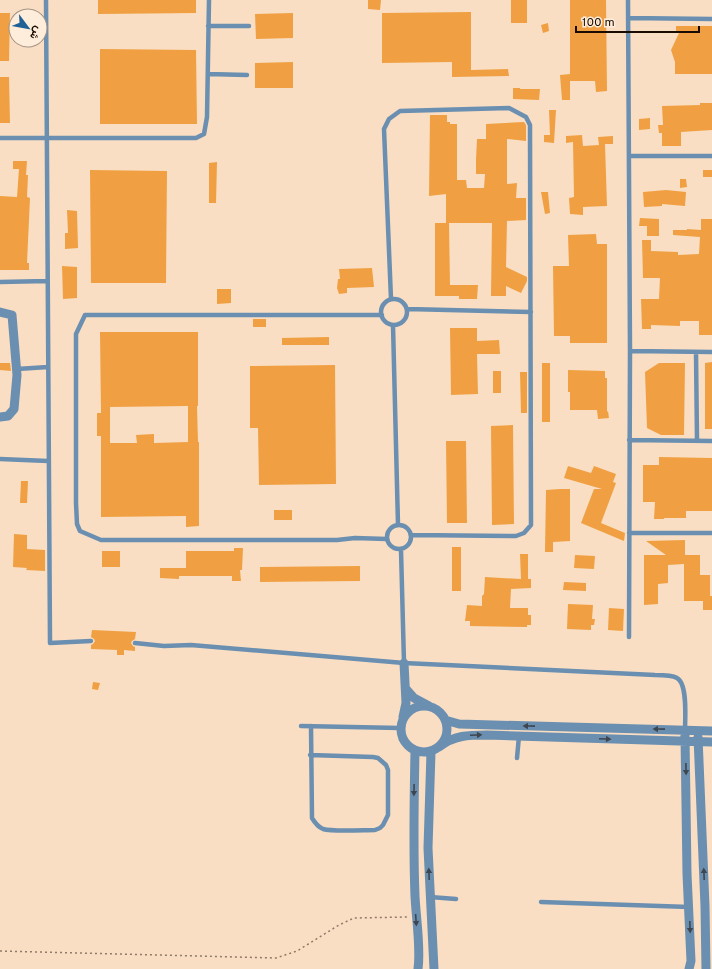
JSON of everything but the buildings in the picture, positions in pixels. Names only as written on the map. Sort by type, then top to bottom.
[{"type":"street","points":[[0,312],[12,315],[17,369],[14,409],[8,416],[0,417]]},
{"type":"street","points":[[404,663],[406,703],[401,724],[403,740],[408,747],[415,751],[423,753],[435,749],[452,739],[471,735],[712,742]]},
{"type":"street","points":[[406,689],[414,698],[438,711],[445,720],[447,733],[444,741],[435,749],[428,848],[434,969]]},
{"type":"street","points":[[401,724],[407,713],[414,708],[422,706],[430,707]]},
{"type":"street","points":[[445,720],[459,724],[712,731]]},
{"type":"street","points":[[685,730],[690,969]]},
{"type":"street","points":[[698,730],[709,906],[706,969]]},
{"type":"street","points":[[415,751],[414,849],[419,961],[418,969]]},
{"type":"street","points":[[414,849],[421,846],[428,848]]},
{"type":"lane","points":[[46,0],[50,642],[91,641]]},
{"type":"lane","points":[[0,138],[196,138],[204,134],[207,117],[209,0]]},
{"type":"lane","points":[[628,0],[630,156],[629,637]]},
{"type":"lane","points":[[628,18],[712,19]]},
{"type":"lane","points":[[208,26],[249,26]]},
{"type":"lane","points":[[208,74],[247,75]]},
{"type":"lane","points":[[392,300],[384,129],[389,119],[400,111],[509,108],[526,117],[530,124],[531,525],[524,533],[516,536],[412,536]]},
{"type":"lane","points":[[630,156],[712,156]]},
{"type":"lane","points":[[0,282],[47,281]]},
{"type":"lane","points":[[396,299],[403,302],[407,309],[404,320],[401,323],[393,325],[386,322],[382,315],[382,306],[388,300],[396,299]]},
{"type":"lane","points":[[407,309],[531,312]]},
{"type":"lane","points":[[382,315],[85,315],[76,334],[76,503],[77,524],[80,531],[101,540],[387,539]]},
{"type":"lane","points":[[393,325],[398,525]]},
{"type":"lane","points":[[630,351],[712,352]]},
{"type":"lane","points":[[696,352],[697,441]]},
{"type":"lane","points":[[17,369],[48,367]]},
{"type":"lane","points":[[629,440],[712,441]]},
{"type":"lane","points":[[0,459],[48,461]]},
{"type":"lane","points":[[398,525],[405,526],[411,532],[412,536],[408,546],[401,550],[397,550],[390,546],[387,539],[388,531],[398,525]]},
{"type":"lane","points":[[629,533],[712,533]]},
{"type":"lane","points":[[401,550],[404,663]]},
{"type":"lane","points":[[135,643],[164,646],[191,645],[404,663],[676,677],[681,681],[684,690],[685,730]]},
{"type":"lane","points":[[301,726],[401,724]]},
{"type":"lane","points":[[310,755],[372,757],[382,761],[388,770],[388,815],[384,825],[375,830],[329,830],[318,827],[312,818],[310,755],[311,726]]},
{"type":"lane","points":[[517,758],[519,736]]},
{"type":"lane","points":[[430,897],[456,899]]},
{"type":"lane","points":[[541,902],[689,907]]},
{"type":"path","points":[[0,951],[276,958],[297,951],[339,925],[354,918],[416,917]]}]
